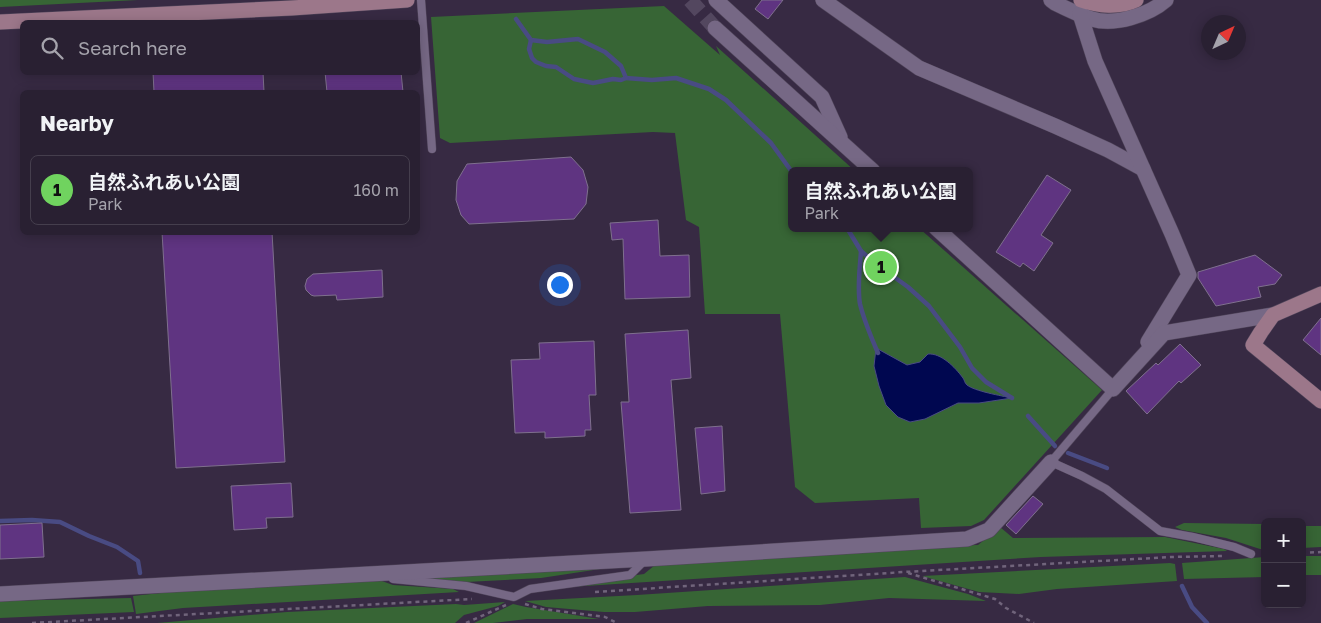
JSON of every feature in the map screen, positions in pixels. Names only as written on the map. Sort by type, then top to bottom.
[{"type":"street","points":[[32,20],[291,4],[407,0]]},
{"type":"street","points":[[716,0],[822,97],[842,143]]},
{"type":"street","points":[[824,0],[918,68],[1055,126],[1108,150],[1143,169]]},
{"type":"street","points":[[1051,0],[1055,3],[1080,7],[1094,4],[1115,5],[1136,0]]},
{"type":"street","points":[[1080,7],[1093,19],[1110,21],[1146,13],[1166,0]]},
{"type":"street","points":[[1080,7],[1095,61],[1189,275],[1131,370]]},
{"type":"street","points":[[0,22],[20,21]]},
{"type":"street","points":[[715,28],[869,167]]},
{"type":"street","points":[[940,232],[1114,389],[1164,334],[1273,315],[1321,294]]},
{"type":"street","points":[[1273,315],[1253,345],[1321,401]]},
{"type":"street","points":[[0,594],[646,559],[967,539],[990,530],[1051,462]]},
{"type":"lane","points":[[422,0],[432,148]]},
{"type":"lane","points":[[1114,389],[1051,462],[1106,489],[1160,531],[1226,545],[1251,554]]},
{"type":"lane","points":[[372,574],[396,579],[466,586],[514,597],[530,589],[630,575],[646,559]]},
{"type":"path","points":[[1306,552],[1321,552]]},
{"type":"path","points":[[592,592],[904,572],[1171,557],[1224,556]]},
{"type":"path","points":[[904,572],[995,599],[1006,608],[1034,623]]},
{"type":"path","points":[[466,623],[509,604],[514,597],[518,602],[542,609],[605,617],[616,623]]},
{"type":"path","points":[[32,623],[474,599]]},
{"type":"green space","points":[[0,0],[138,0],[0,7]]},
{"type":"green space","points":[[664,6],[720,55],[716,46],[851,167],[788,167],[788,232],[924,232],[1102,390],[984,520],[971,526],[921,528],[919,498],[815,503],[795,487],[780,314],[705,314],[699,227],[686,220],[675,133],[653,132],[450,143],[440,138],[431,17]]},
{"type":"green space","points":[[1184,523],[1261,524],[1261,549],[1226,538],[1175,527]]},
{"type":"green space","points":[[1306,526],[1321,526],[1321,547],[1306,548]]},
{"type":"green space","points":[[1000,527],[1013,538],[1165,537],[1227,551],[1041,557],[569,587],[572,584],[644,574],[655,565],[978,545]]},
{"type":"green space","points":[[1306,556],[1321,556],[1321,575],[1306,575]]},
{"type":"green space","points":[[1261,557],[1261,577],[1184,579],[1182,563]]},
{"type":"green space","points":[[1175,564],[1177,581],[1057,589],[1019,594],[979,592],[922,576]]},
{"type":"green space","points":[[620,566],[541,578],[466,582],[417,578]]},
{"type":"green space","points":[[905,577],[968,594],[986,601],[889,598],[820,605],[708,606],[635,612],[604,612],[546,607],[525,601],[637,595]]},
{"type":"green space","points":[[379,580],[393,585],[453,589],[459,592],[183,608],[136,614],[133,596],[216,587]]},
{"type":"green space","points":[[131,598],[134,612],[0,618],[0,601]]},
{"type":"green space","points":[[505,602],[498,606],[464,615],[455,623],[157,623],[287,612]]},
{"type":"green space","points":[[513,604],[599,619],[527,619],[474,623]]},
{"type":"shaded area","points":[[876,348],[907,365],[920,362],[928,354],[933,354],[943,358],[952,365],[966,384],[971,387],[1012,398],[979,403],[958,403],[925,419],[910,422],[898,417],[886,405],[874,366]]},
{"type":"building","points":[[762,0],[783,0],[768,19],[755,9]]},
{"type":"building","points":[[153,75],[263,75],[264,90],[154,90]]},
{"type":"building","points":[[325,75],[401,75],[403,90],[327,90]]},
{"type":"building","points":[[571,157],[583,170],[588,187],[586,204],[574,219],[469,224],[461,215],[456,200],[457,181],[467,164]]},
{"type":"building","points":[[1047,175],[1071,190],[1041,235],[1053,243],[1034,271],[1023,263],[1020,267],[996,252]]},
{"type":"building","points":[[658,220],[660,256],[689,255],[690,297],[625,299],[623,239],[612,240],[610,223]]},
{"type":"building","points":[[162,235],[272,235],[285,462],[176,468]]},
{"type":"building","points":[[1255,255],[1282,275],[1275,284],[1258,287],[1261,297],[1216,306],[1198,278],[1198,272]]},
{"type":"building","points":[[382,270],[383,297],[337,300],[336,295],[311,295],[305,286],[307,279],[313,274]]},
{"type":"building","points":[[1321,318],[1321,355],[1303,340]]},
{"type":"building","points":[[688,330],[691,378],[671,380],[681,510],[630,513],[621,402],[629,402],[625,334]]},
{"type":"building","points":[[594,341],[596,395],[589,395],[591,430],[585,430],[585,436],[545,438],[545,432],[515,433],[511,360],[540,359],[539,343]]},
{"type":"building","points":[[1180,344],[1201,365],[1181,383],[1179,381],[1147,414],[1126,391]]},
{"type":"building","points":[[722,426],[725,491],[701,494],[695,428]]},
{"type":"building","points":[[291,483],[293,517],[266,518],[267,528],[234,530],[231,486]]},
{"type":"building","points":[[1033,496],[1043,504],[1016,534],[1006,525]]},
{"type":"building","points":[[42,523],[44,557],[0,559],[0,525]]},
{"type":"waterway","points":[[516,19],[531,40],[547,42],[578,39],[605,52],[621,66],[626,78],[652,80],[676,78],[709,89],[726,100],[771,143],[788,167]]},
{"type":"waterway","points":[[531,40],[529,49],[532,58],[536,62],[556,67],[574,79],[593,83],[626,78]]},
{"type":"waterway","points":[[849,232],[861,251],[908,287],[929,306],[960,347],[972,368],[986,382],[1012,398]]},
{"type":"waterway","points":[[861,251],[859,298],[878,353]]},
{"type":"waterway","points":[[1028,416],[1055,446]]},
{"type":"waterway","points":[[1068,453],[1107,468]]},
{"type":"waterway","points":[[0,521],[32,520],[60,522],[117,547],[138,561],[140,573]]},
{"type":"waterway","points":[[1182,586],[1192,607],[1207,623]]},
{"type":"tunnel","points":[[690,0],[715,28]]},
{"type":"place","name":"自然ふれあい公園","points":[[881,267]]}]
